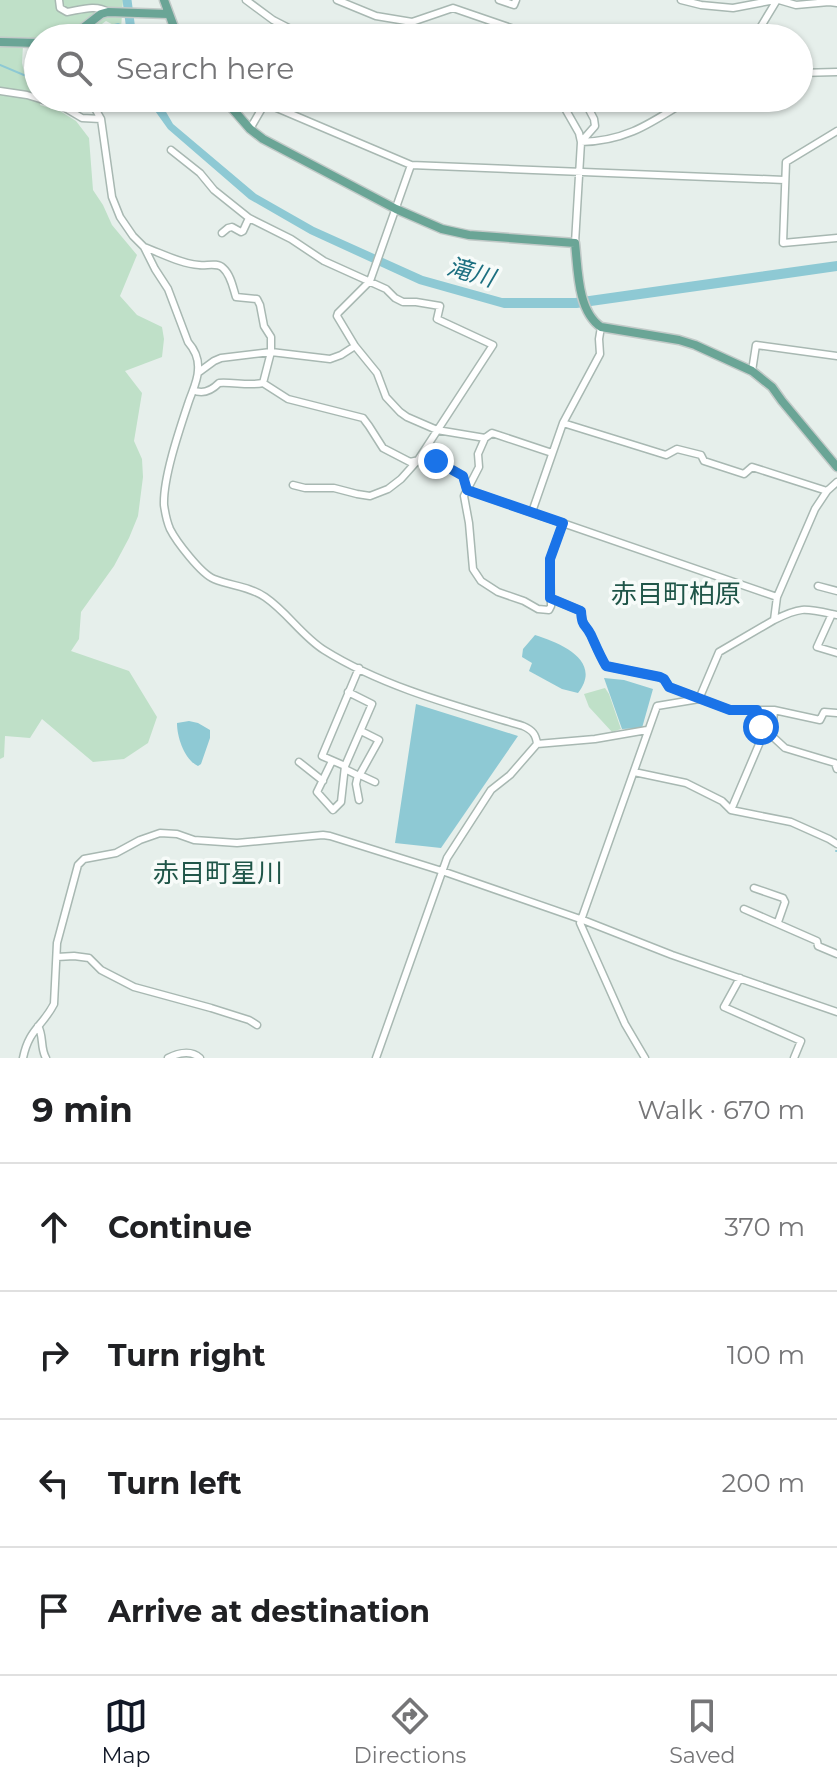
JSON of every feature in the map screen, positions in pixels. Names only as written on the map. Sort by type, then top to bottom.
[{"type":"main road","points":[[164,0],[172,24]]},
{"type":"main road","points":[[88,24],[108,12],[168,14]]},
{"type":"main road","points":[[0,42],[24,43]]},
{"type":"main road","points":[[235,112],[250,129],[271,144],[396,209],[442,229],[469,235],[575,243],[580,294],[590,316],[601,327],[679,340],[752,371],[772,387],[837,467]]},
{"type":"street","points":[[59,0],[60,8],[67,12],[101,8],[108,12]]},
{"type":"street","points":[[246,0],[281,24]]},
{"type":"street","points":[[337,0],[376,16],[412,22],[453,8],[499,24]]},
{"type":"street","points":[[453,8],[458,0]]},
{"type":"street","points":[[499,0],[514,5],[516,0]]},
{"type":"street","points":[[681,0],[733,8],[777,0],[796,5],[802,2],[836,2]]},
{"type":"street","points":[[762,24],[777,0]]},
{"type":"street","points":[[813,73],[837,72]]},
{"type":"street","points":[[0,91],[24,95]]},
{"type":"street","points":[[72,112],[82,118],[101,119]]},
{"type":"street","points":[[97,112],[101,119],[112,197],[120,217],[144,247],[168,289],[197,358],[199,372],[181,426],[165,492],[164,506],[170,529],[211,578],[263,595],[322,648],[395,684],[523,726],[537,737],[537,744],[510,775],[491,790],[447,858],[376,1058]]},
{"type":"street","points":[[250,129],[260,112]]},
{"type":"street","points":[[286,112],[411,165],[784,180]]},
{"type":"street","points":[[567,112],[581,142],[575,243]]},
{"type":"street","points":[[581,142],[595,126],[590,112]]},
{"type":"street","points":[[581,142],[600,142],[629,134],[669,112]]},
{"type":"street","points":[[837,131],[786,162],[783,243],[837,238]]},
{"type":"street","points":[[171,150],[249,218],[334,266],[371,278],[403,302],[440,306],[437,319],[493,345],[418,460],[388,489],[370,496],[334,488],[293,485]]},
{"type":"street","points":[[411,165],[371,278],[337,316],[355,346],[377,373],[386,397],[400,412],[437,430],[485,438]]},
{"type":"street","points":[[222,233],[232,227],[243,231],[249,218]]},
{"type":"street","points":[[144,247],[200,266],[219,266],[232,283],[236,297],[257,299],[264,326],[271,337],[271,352],[263,383]]},
{"type":"street","points":[[532,512],[563,423],[600,354],[601,327]]},
{"type":"street","points":[[752,371],[756,345],[837,356]]},
{"type":"street","points":[[199,372],[221,358],[271,352],[330,359],[355,346]]},
{"type":"street","points":[[193,390],[198,393],[212,390],[219,383],[263,383],[288,399],[363,418],[383,448],[410,462],[436,461],[446,465],[463,476],[467,490]]},
{"type":"street","points":[[563,423],[666,455],[677,449],[701,455],[704,461],[744,474],[752,467],[827,491]]},
{"type":"street","points":[[552,453],[492,433],[485,438],[478,454],[479,467],[464,496],[473,569],[481,581],[498,592],[544,611],[549,610],[550,559],[563,523]]},
{"type":"street","points":[[774,620],[777,597],[815,509],[837,482]]},
{"type":"street","points":[[467,490],[777,597]]},
{"type":"street","points":[[818,586],[837,591]]},
{"type":"street","points":[[550,598],[581,611],[582,624],[590,632],[606,666],[660,677],[669,687],[730,710],[774,710],[820,720],[824,712],[837,713]]},
{"type":"street","points":[[699,699],[719,652],[792,611],[807,608],[834,615],[817,647],[837,653]]},
{"type":"street","points":[[359,668],[322,756],[375,782]]},
{"type":"street","points":[[332,761],[317,792],[333,810],[341,802],[345,768],[372,704],[348,692]]},
{"type":"street","points":[[645,1058],[625,1024],[580,923],[657,706],[699,699]]},
{"type":"street","points":[[731,810],[760,742],[757,710]]},
{"type":"street","points":[[774,710],[772,736],[785,748],[836,765]]},
{"type":"street","points":[[537,744],[647,730]]},
{"type":"street","points":[[359,800],[356,784],[359,775],[379,740],[361,731]]},
{"type":"street","points":[[299,762],[323,781]]},
{"type":"street","points":[[634,772],[686,783],[722,801],[731,810],[791,822],[837,844]]},
{"type":"street","points":[[23,1058],[28,1040],[54,1004],[58,937],[81,861],[116,853],[160,833],[177,834],[194,840],[237,843],[327,835],[442,871],[837,1012]]},
{"type":"street","points":[[754,888],[783,898],[785,902],[778,922]]},
{"type":"street","points":[[744,909],[778,922],[837,954]]},
{"type":"street","points":[[57,957],[89,958],[101,970],[134,987],[211,1008],[257,1025]]},
{"type":"street","points":[[740,978],[724,1007],[801,1041],[794,1058]]},
{"type":"street","points":[[38,1026],[46,1058]]},
{"type":"street","points":[[168,1058],[191,1053],[200,1058]]},
{"type":"green space","points":[[0,0],[123,0],[121,24],[106,21],[102,24],[24,24],[24,112],[62,112],[76,121],[89,138],[93,190],[112,225],[137,255],[120,296],[137,315],[162,327],[162,357],[125,371],[142,393],[134,441],[142,459],[143,477],[138,516],[114,566],[81,612],[79,639],[71,651],[129,671],[157,717],[148,743],[124,759],[93,762],[42,719],[30,738],[5,736],[4,757],[0,759]]},
{"type":"green space","points":[[605,688],[621,729],[612,732],[589,707],[584,694]]},
{"type":"water","points":[[156,112],[166,112],[173,124],[256,194],[314,227],[423,276],[502,298],[575,298],[837,261],[837,271],[577,308],[504,308],[419,284],[310,234],[249,199],[168,129]]},
{"type":"water","points":[[535,635],[567,648],[582,663],[584,682],[578,693],[562,689],[529,671],[532,663],[522,657],[523,649]]},
{"type":"water","points":[[604,678],[624,680],[653,689],[642,728],[622,729]]},
{"type":"water","points":[[416,704],[518,736],[441,848],[395,843]]},
{"type":"water","points":[[189,721],[210,730],[210,738],[198,766],[186,754],[178,735],[177,723]]},
{"type":"waterway","name":"滝川","points":[[127,0],[130,24]]},
{"type":"waterway","points":[[0,65],[24,75]]},
{"type":"district","name":"赤目町柏原","points":[[676,594]]},
{"type":"district","name":"赤目町星川","points":[[218,873]]},
{"type":"route","points":[[436,461],[463,476],[467,490],[563,523],[550,559],[550,598],[581,611],[582,624],[590,632],[606,666],[660,677],[669,687],[730,710],[757,710],[761,727]]}]
